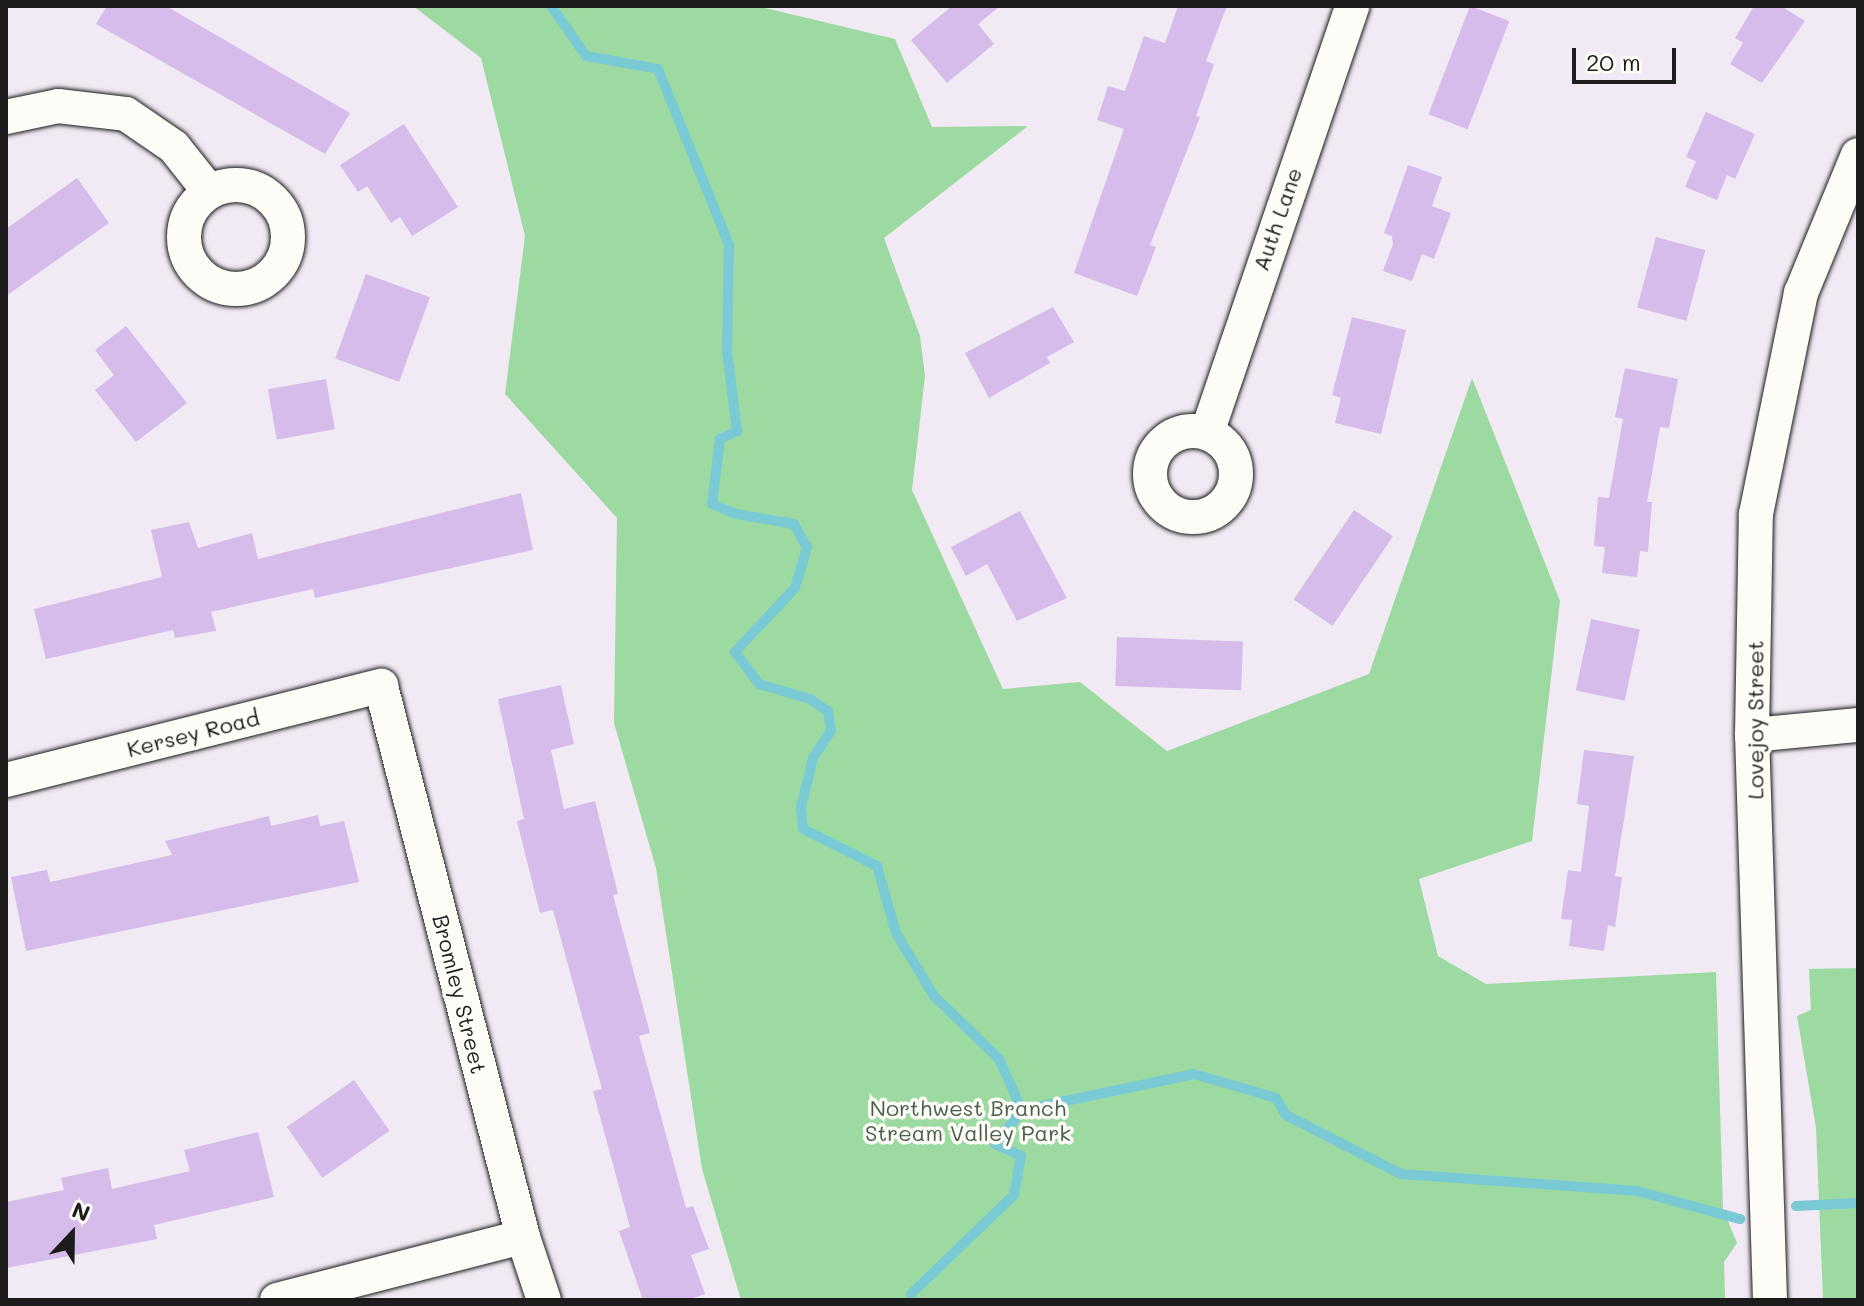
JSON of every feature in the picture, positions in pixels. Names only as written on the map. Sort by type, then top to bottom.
[{"type":"street","name":"Auth Lane","points":[[1207,433],[1352,6]]},
{"type":"street","points":[[6,117],[58,106],[126,114],[174,147],[209,191]]},
{"type":"street","name":"Lovejoy Street","points":[[1770,1300],[1752,735],[1756,514],[1801,293],[1858,155]]},
{"type":"street","name":"Kersey Road","points":[[6,780],[381,686]]},
{"type":"street","name":"Bromley Street","points":[[381,686],[523,1237],[544,1300]]},
{"type":"street","points":[[1752,735],[1858,725]]},
{"type":"street","points":[[277,1300],[523,1237]]},
{"type":"green space","name":"Northwest Branch Stream Valley Park","points":[[413,6],[757,6],[895,39],[932,127],[1028,126],[884,238],[920,336],[925,376],[912,490],[1003,689],[1080,682],[1167,751],[1369,674],[1472,378],[1560,601],[1532,841],[1419,879],[1438,956],[1486,984],[1716,972],[1723,1209],[1737,1243],[1724,1262],[1725,1298],[741,1300],[702,1169],[656,868],[614,723],[617,518],[505,394],[525,236],[481,58]]},
{"type":"green space","points":[[1858,968],[1858,1298],[1823,1299],[1816,1128],[1797,1016],[1811,1010],[1809,969]]},
{"type":"building","points":[[107,6],[166,6],[350,113],[325,154],[96,24]]},
{"type":"building","points":[[952,6],[1000,6],[978,24],[994,44],[947,83],[911,40]]},
{"type":"building","points":[[1178,6],[1227,6],[1206,61],[1214,64],[1196,116],[1200,117],[1150,245],[1156,247],[1137,296],[1074,273],[1124,129],[1097,120],[1108,86],[1125,91],[1144,36],[1165,43]]},
{"type":"building","points":[[1470,6],[1509,21],[1468,129],[1428,114]]},
{"type":"building","points":[[1754,6],[1781,6],[1805,21],[1762,83],[1730,64],[1743,43],[1735,38]]},
{"type":"building","points":[[1706,112],[1755,134],[1735,179],[1727,175],[1717,200],[1685,187],[1696,161],[1686,157]]},
{"type":"building","points":[[404,124],[458,207],[412,236],[400,217],[391,223],[367,186],[358,192],[340,165]]},
{"type":"building","points":[[1408,165],[1442,177],[1432,206],[1451,213],[1434,259],[1422,254],[1412,281],[1383,271],[1393,244],[1392,236],[1384,233]]},
{"type":"building","points":[[77,178],[109,223],[6,296],[6,229]]},
{"type":"building","points":[[1656,237],[1705,250],[1686,321],[1637,308]]},
{"type":"building","points":[[366,274],[430,297],[399,382],[335,359]]},
{"type":"building","points":[[1053,307],[1074,342],[1047,357],[1050,363],[989,398],[965,353]]},
{"type":"building","points":[[1352,317],[1406,330],[1381,434],[1335,423],[1341,398],[1332,395]]},
{"type":"building","points":[[126,326],[187,403],[136,442],[95,390],[114,375],[95,350]]},
{"type":"building","points":[[1625,368],[1678,379],[1669,428],[1660,427],[1647,502],[1652,502],[1648,552],[1640,551],[1637,577],[1602,573],[1605,547],[1594,546],[1598,497],[1609,498],[1623,419],[1615,417]]},
{"type":"building","points":[[326,379],[335,429],[277,439],[268,389]]},
{"type":"building","points":[[521,493],[533,550],[315,598],[313,589],[211,612],[216,631],[175,638],[173,630],[46,659],[34,609],[162,577],[151,530],[189,522],[198,548],[252,533],[258,559]]},
{"type":"building","points":[[1354,510],[1393,536],[1333,626],[1294,600]]},
{"type":"building","points":[[1020,511],[1067,598],[1017,621],[987,564],[966,576],[951,547]]},
{"type":"building","points":[[1591,619],[1640,629],[1625,701],[1576,690]]},
{"type":"building","points":[[1117,637],[1243,641],[1241,690],[1115,686]]},
{"type":"building","points":[[561,685],[574,744],[551,750],[564,809],[595,801],[618,894],[613,895],[650,1033],[639,1036],[686,1208],[693,1206],[709,1249],[691,1255],[705,1294],[688,1300],[643,1300],[619,1231],[630,1227],[593,1091],[602,1089],[553,910],[540,913],[517,821],[524,819],[498,699]]},
{"type":"building","points":[[1584,750],[1634,756],[1615,876],[1622,877],[1615,927],[1608,925],[1604,951],[1569,946],[1572,920],[1561,919],[1568,870],[1581,872],[1589,806],[1577,804]]},
{"type":"building","points":[[318,815],[320,826],[344,821],[359,882],[26,951],[11,877],[47,870],[50,882],[172,855],[165,841],[269,816],[271,826]]},
{"type":"building","points":[[354,1080],[390,1131],[322,1178],[287,1127]]},
{"type":"building","points":[[258,1132],[274,1197],[154,1225],[157,1239],[6,1268],[6,1202],[64,1190],[61,1178],[108,1168],[112,1189],[190,1171],[184,1150]]},
{"type":"waterway","points":[[551,6],[586,56],[658,69],[729,245],[727,351],[737,431],[720,439],[712,504],[736,514],[794,524],[807,547],[795,588],[735,652],[759,684],[810,699],[828,711],[831,731],[813,758],[801,808],[803,829],[877,866],[896,933],[934,996],[999,1059],[1022,1110],[1194,1074],[1276,1098],[1286,1115],[1401,1174],[1637,1191],[1740,1219]]},
{"type":"waterway","points":[[911,1294],[1014,1195],[1021,1156],[995,1144],[1022,1110]]},
{"type":"waterway","points":[[1796,1206],[1858,1203]]}]
